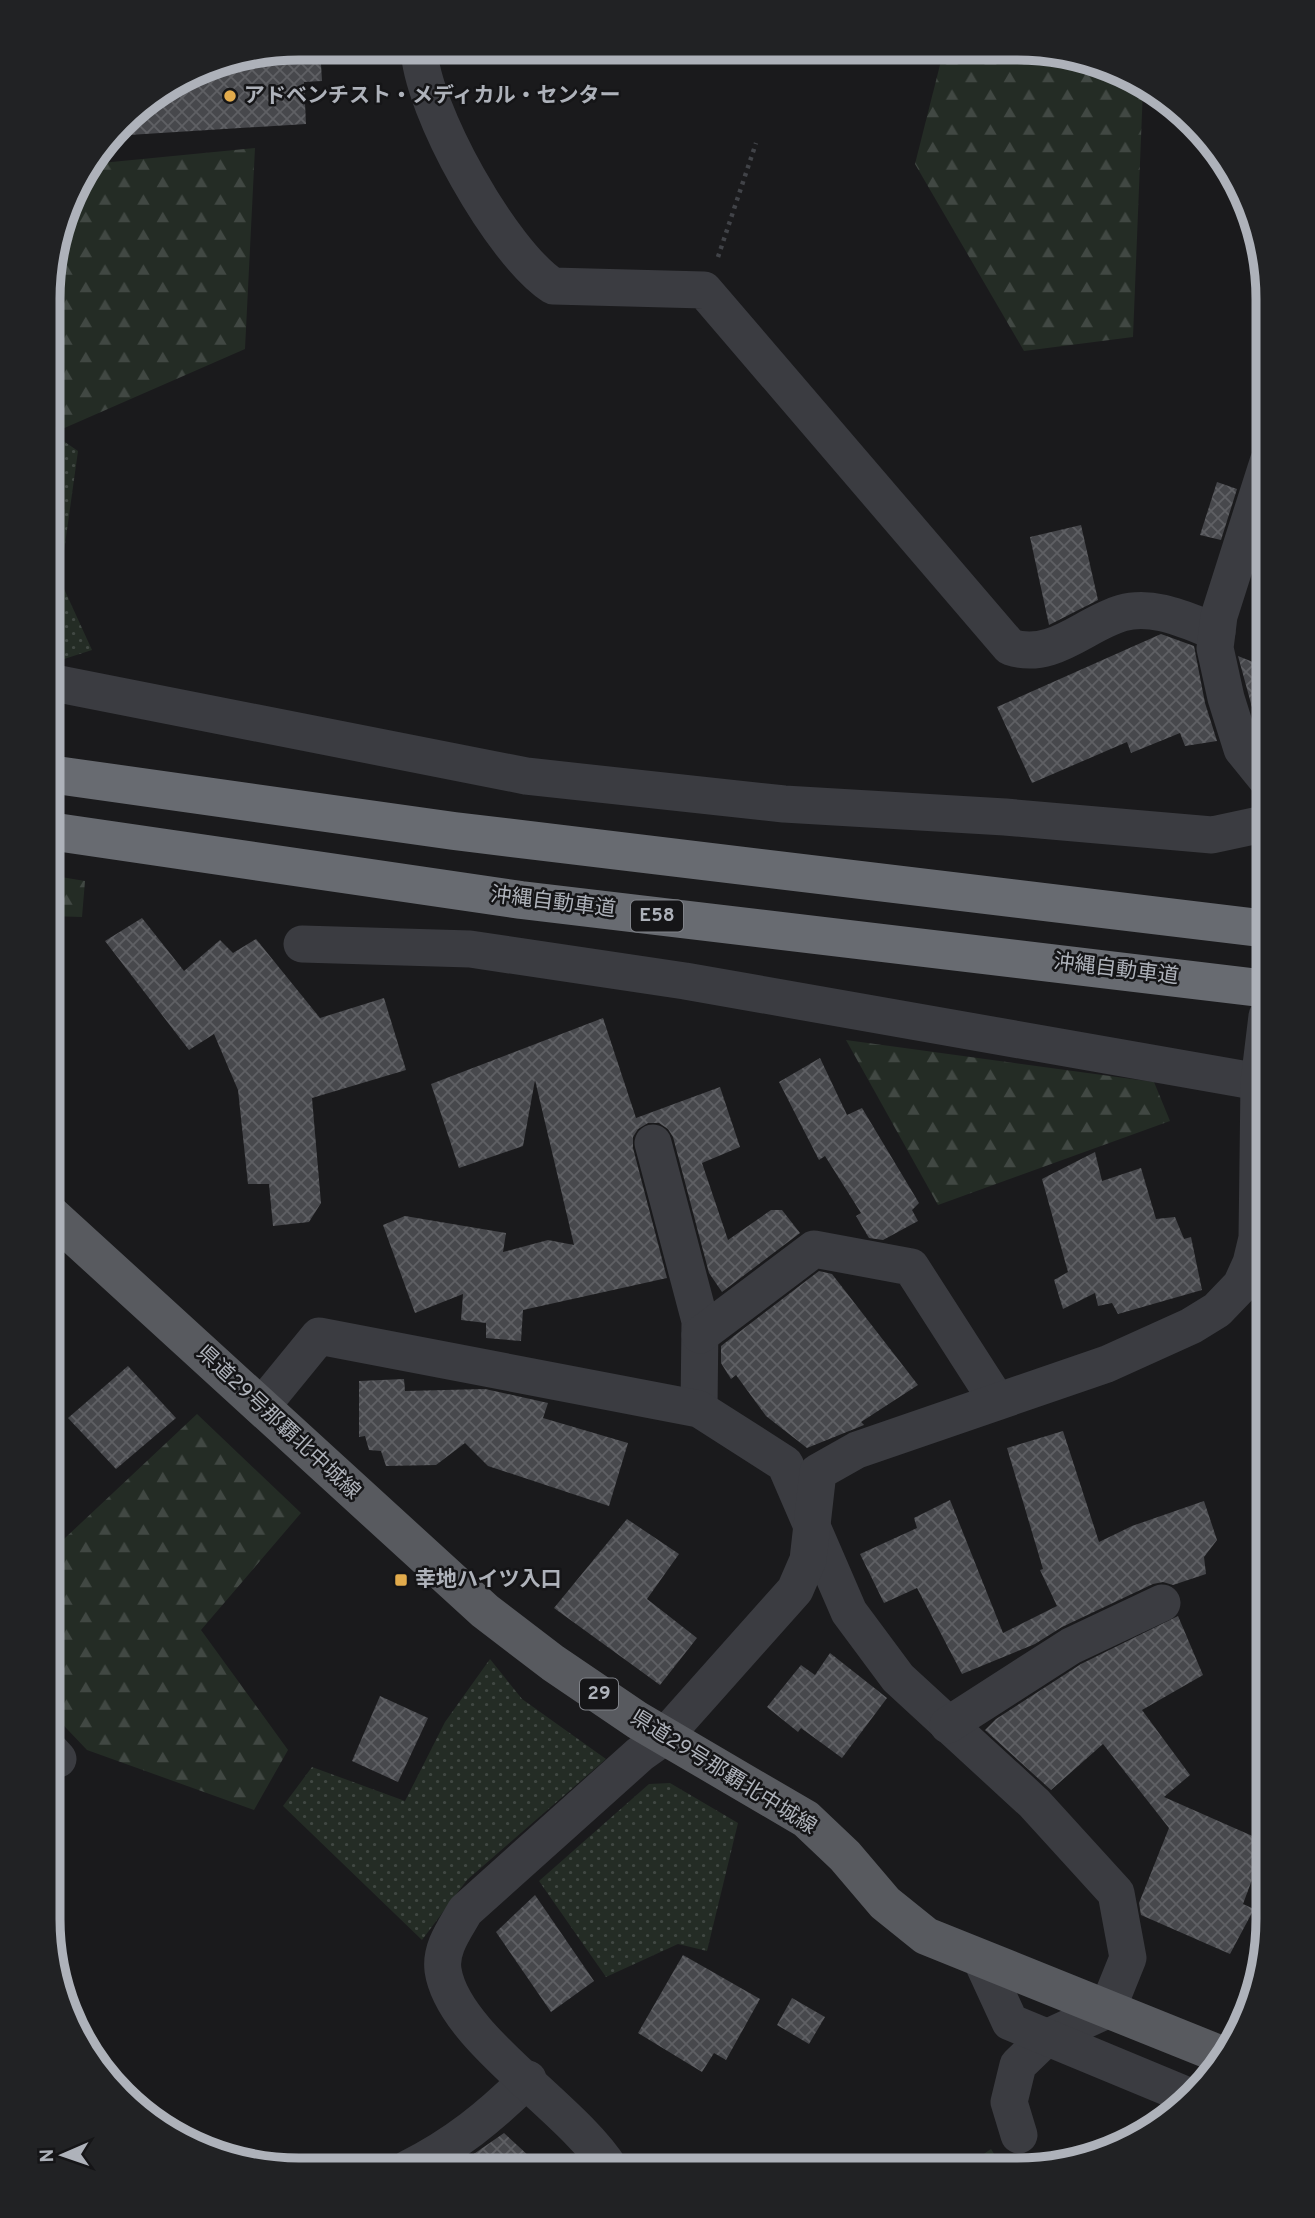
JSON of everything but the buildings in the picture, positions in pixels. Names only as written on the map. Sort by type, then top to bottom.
[{"type":"highway","points":[[60,776],[454,831],[1256,928]]},
{"type":"highway","name":"沖縄自動車道","points":[[60,833],[521,900],[1256,988]]},
{"type":"main road","name":"県道29号那覇北中城線","points":[[60,1223],[485,1611],[553,1663],[664,1737],[806,1819],[845,1856],[885,1903],[926,1936],[1215,2052]]},
{"type":"street","points":[[420,60],[423,80],[465,168],[516,252],[536,275],[553,286],[704,290],[1010,647],[1020,650],[1057,645],[1115,616],[1131,612],[1157,612],[1217,632]]},
{"type":"street","points":[[1256,500],[1219,616],[1215,648],[1223,686],[1242,748],[1256,765]]},
{"type":"street","points":[[60,684],[526,776],[783,804],[1005,817],[1212,835],[1256,825]]},
{"type":"street","points":[[302,944],[470,949],[1256,1072]]},
{"type":"street","points":[[653,1143],[700,1321],[699,1409]]},
{"type":"street","points":[[602,2158],[586,2136],[467,2023],[452,1996],[443,1969],[446,1945],[465,1911],[630,1763],[664,1737],[794,1590],[808,1560],[818,1472],[857,1450],[1107,1364],[1191,1326],[1217,1310],[1241,1285],[1255,1245]]},
{"type":"street","points":[[700,1335],[814,1249],[911,1267],[997,1401]]},
{"type":"street","points":[[261,1406],[319,1336],[699,1409],[785,1464],[849,1612],[898,1678],[1034,1802],[1116,1893],[1128,1958],[1107,2010],[1046,2038],[1018,2066],[1009,2102],[1019,2135]]},
{"type":"street","points":[[948,1725],[1071,1646],[1162,1603]]},
{"type":"street","points":[[981,1959],[1010,2022],[1180,2093]]},
{"type":"street","points":[[430,2158],[473,2130],[528,2079]]},
{"type":"path","points":[[704,290],[710,280],[756,143]]},
{"type":"green space","points":[[941,60],[1048,62],[1108,78],[1143,96],[1133,337],[1024,351],[915,164]]},
{"type":"green space","points":[[255,148],[245,349],[60,430],[62,267],[72,222],[102,163]]},
{"type":"green space","points":[[60,439],[78,451],[60,580]]},
{"type":"green space","points":[[60,580],[92,650],[60,660]]},
{"type":"green space","points":[[60,877],[85,881],[82,917],[60,916]]},
{"type":"green space","points":[[846,1040],[1154,1082],[1170,1121],[938,1205]]},
{"type":"green space","points":[[197,1414],[301,1513],[201,1630],[288,1750],[254,1810],[87,1750],[60,1722],[60,1543]]},
{"type":"green space","points":[[490,1659],[522,1699],[606,1759],[467,1880],[422,1940],[283,1806],[312,1767],[405,1801],[445,1722]]},
{"type":"green space","points":[[670,1783],[738,1823],[707,1951],[678,1944],[606,1977],[539,1881],[649,1784]]},
{"type":"green space","points":[[991,2149],[997,2158],[978,2158]]},
{"type":"place","name":"アドベンチスト・メディカル・センター","points":[[230,96]]},
{"type":"place","name":"幸地ハイツ入口","points":[[401,1580]]}]
